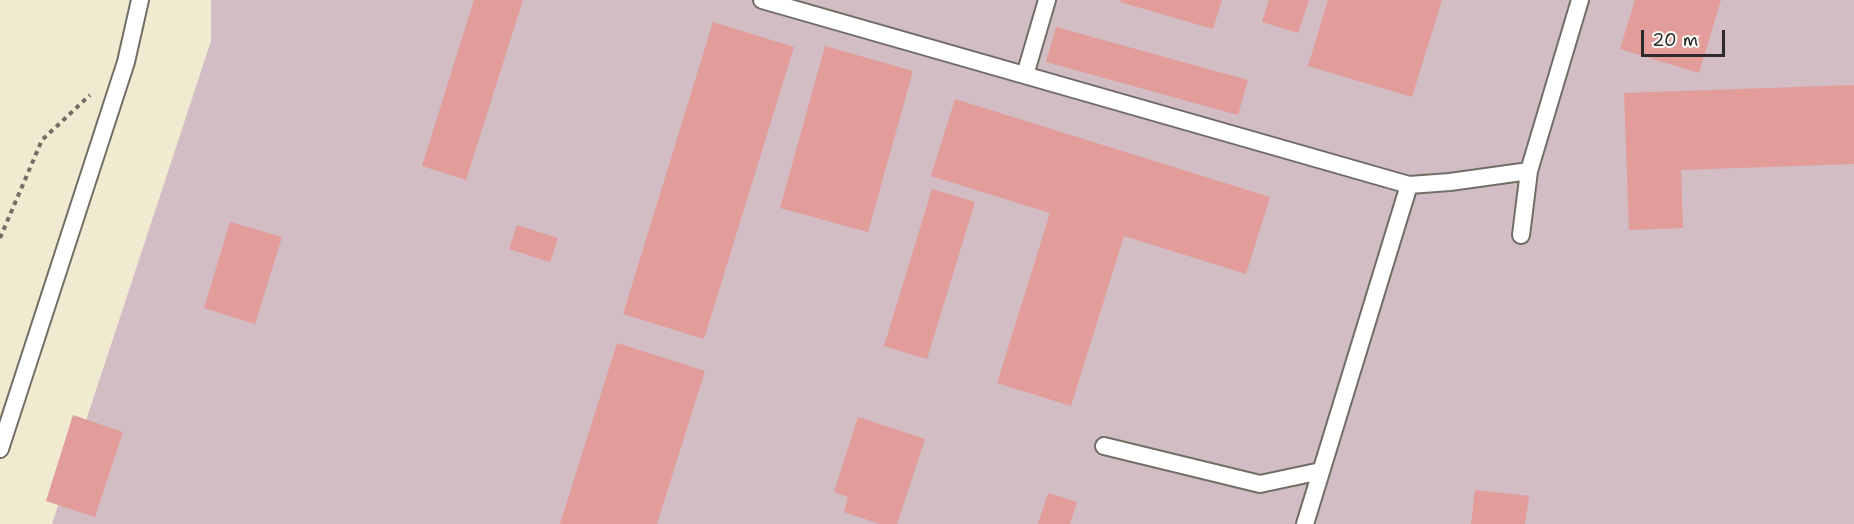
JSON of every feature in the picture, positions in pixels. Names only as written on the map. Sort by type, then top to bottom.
[{"type":"lane","points":[[0,449],[126,62],[141,0]]},
{"type":"lane","points":[[762,0],[1408,184],[1450,182],[1529,171]]},
{"type":"lane","points":[[1025,75],[1047,0]]},
{"type":"lane","points":[[1521,235],[1529,171],[1580,0]]},
{"type":"lane","points":[[1305,524],[1408,184]]},
{"type":"lane","points":[[1104,446],[1260,484],[1321,471]]},
{"type":"path","points":[[0,238],[42,140],[92,93]]},
{"type":"shaded area","points":[[211,0],[1854,0],[1854,524],[52,524],[211,41]]},
{"type":"building","points":[[474,0],[523,0],[466,180],[422,166]]},
{"type":"building","points":[[1121,0],[1222,0],[1213,29],[1120,2]]},
{"type":"building","points":[[1269,0],[1309,0],[1298,33],[1262,22]]},
{"type":"building","points":[[1328,0],[1442,0],[1412,97],[1308,66]]},
{"type":"building","points":[[1635,0],[1721,0],[1699,73],[1620,49]]},
{"type":"building","points":[[713,22],[794,47],[704,339],[623,314]]},
{"type":"building","points":[[1056,27],[1248,80],[1238,115],[1046,62]]},
{"type":"building","points":[[825,46],[913,71],[868,232],[780,208]]},
{"type":"building","points":[[1854,85],[1854,164],[1681,170],[1683,228],[1629,230],[1624,93]]},
{"type":"building","points":[[955,99],[1270,197],[1246,274],[1124,236],[1071,406],[997,383],[1050,213],[931,176]]},
{"type":"building","points":[[932,189],[975,202],[927,359],[884,346]]},
{"type":"building","points":[[230,222],[282,237],[255,324],[204,308]]},
{"type":"building","points":[[517,225],[558,238],[550,262],[509,249]]},
{"type":"building","points":[[617,343],[705,371],[657,524],[560,524]]},
{"type":"building","points":[[73,415],[123,432],[95,517],[46,501]]},
{"type":"building","points":[[858,417],[925,439],[897,524],[880,524],[844,512],[848,497],[834,492]]},
{"type":"building","points":[[1475,490],[1529,496],[1525,524],[1471,524]]},
{"type":"building","points":[[1048,493],[1077,502],[1070,524],[1038,524]]}]
